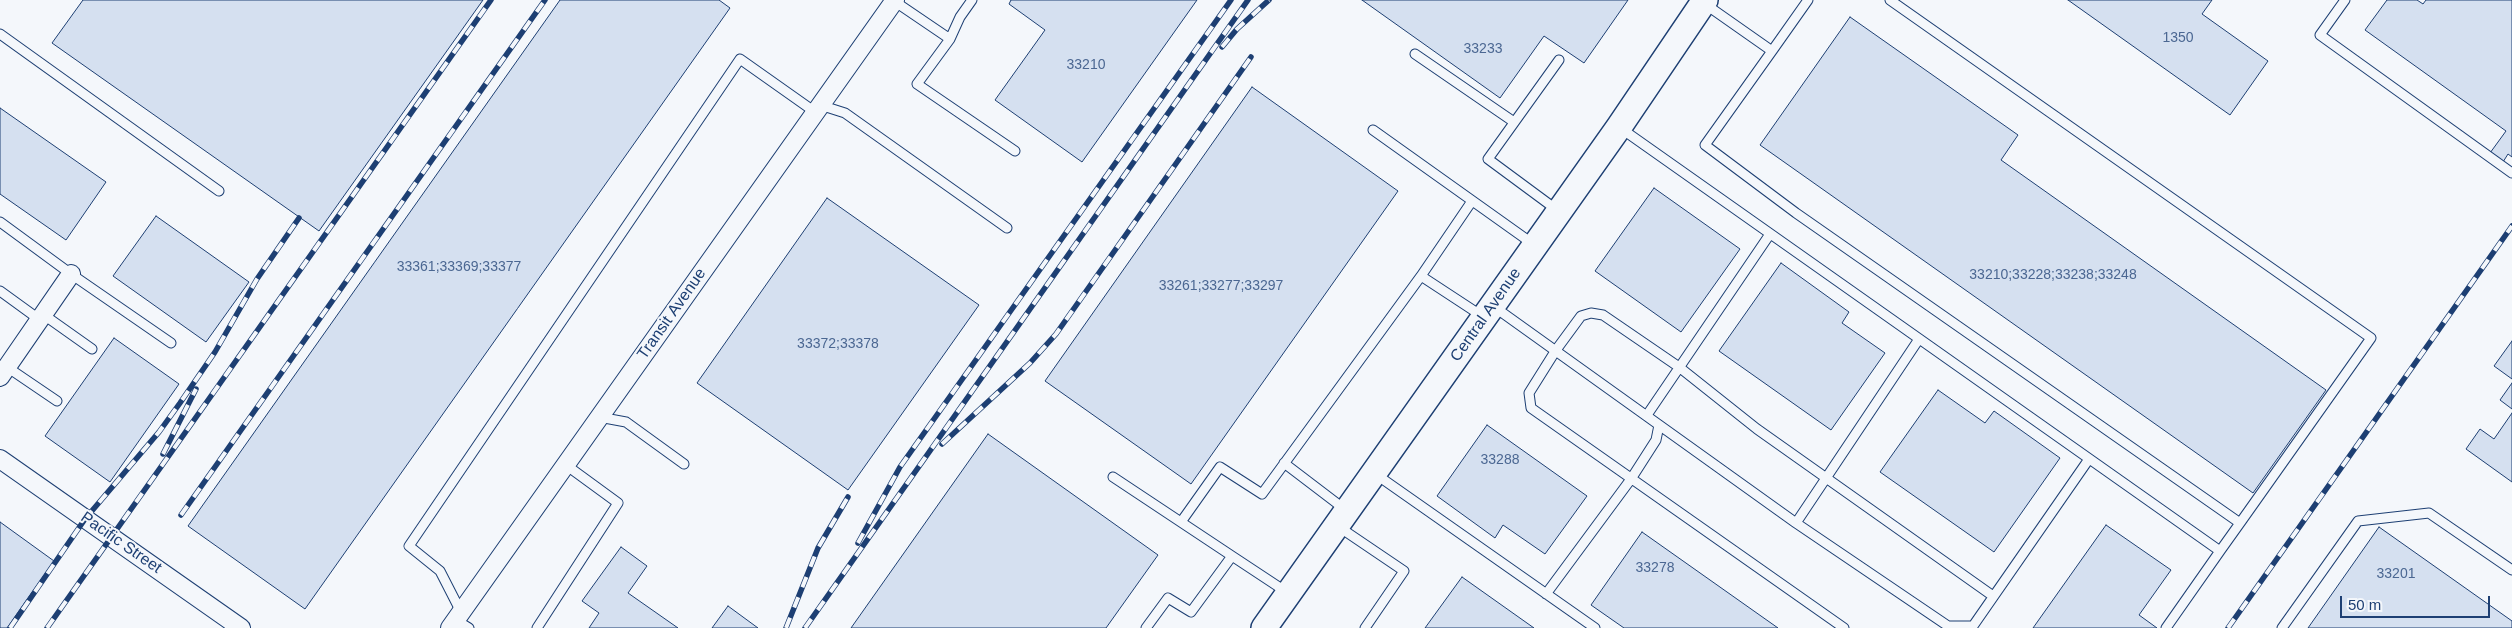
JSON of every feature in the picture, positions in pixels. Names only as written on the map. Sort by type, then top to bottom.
[{"type":"street","name":"Transit Avenue","points":[[459,622],[566,464],[891,2]]},
{"type":"street","name":"Central Avenue","points":[[1264,628],[1560,211],[1704,2]]},
{"type":"street","points":[[2,369],[42,317],[71,274]]},
{"type":"street","name":"Pacific Street","points":[[0,459],[241,628]]},
{"type":"lane","points":[[972,0],[960,16],[950,39],[917,84],[1015,151]]},
{"type":"lane","points":[[1808,0],[1705,145],[1796,212],[2240,522]]},
{"type":"lane","points":[[1890,0],[2371,338],[2166,628]]},
{"type":"lane","points":[[2345,0],[2320,35],[2512,174]]},
{"type":"lane","points":[[891,2],[950,39]]},
{"type":"lane","points":[[1704,2],[1772,51]]},
{"type":"lane","points":[[0,34],[219,191]]},
{"type":"lane","points":[[1415,54],[1514,122]]},
{"type":"lane","points":[[459,622],[440,570],[409,546],[740,59],[817,109],[845,113],[1007,228]]},
{"type":"lane","points":[[1559,60],[1488,159],[1560,211]]},
{"type":"lane","points":[[1619,127],[2220,551]]},
{"type":"lane","points":[[1372,130],[1535,246]]},
{"type":"lane","points":[[1181,522],[1220,467],[1262,494],[1421,276],[1472,201]]},
{"type":"lane","points":[[0,222],[171,343]]},
{"type":"lane","points":[[1647,415],[1770,234]]},
{"type":"lane","points":[[1421,276],[1556,350],[1796,523],[1948,627],[1973,626],[2089,459]]},
{"type":"lane","points":[[0,291],[92,349]]},
{"type":"lane","points":[[1844,628],[1531,408],[1529,393],[1556,350],[1581,316],[1591,313],[1602,315],[1679,367],[1757,429],[1825,479],[1993,596]]},
{"type":"lane","points":[[1796,523],[1919,339]]},
{"type":"lane","points":[[2,369],[57,402]]},
{"type":"lane","points":[[599,418],[626,422],[684,464]]},
{"type":"lane","points":[[1546,594],[1632,479],[1656,440],[1659,425]]},
{"type":"lane","points":[[1284,463],[1342,518],[1404,571],[1365,628]]},
{"type":"lane","points":[[537,628],[618,504],[566,464]]},
{"type":"lane","points":[[1374,473],[1595,628]]},
{"type":"lane","points":[[1113,477],[1288,593]]},
{"type":"lane","points":[[2282,628],[2358,521],[2429,513],[2512,570]]},
{"type":"lane","points":[[1146,628],[1168,598],[1191,612],[1232,556]]},
{"type":"building","points":[[83,0],[483,0],[319,231],[52,43]]},
{"type":"building","points":[[560,0],[719,0],[730,8],[305,609],[188,526]]},
{"type":"building","points":[[1011,0],[1197,0],[1082,162],[995,100],[1045,30],[1009,4]]},
{"type":"building","points":[[1362,0],[1628,0],[1584,63],[1544,36],[1500,98]]},
{"type":"building","points":[[2068,0],[2212,0],[2202,14],[2268,61],[2230,115]]},
{"type":"building","points":[[2387,0],[2417,0],[2423,4],[2426,0],[2512,0],[2512,157],[2508,154],[2503,162],[2490,153],[2506,131],[2365,30]]},
{"type":"building","points":[[1850,17],[2018,135],[2001,160],[2326,390],[2253,493],[1760,145]]},
{"type":"building","points":[[1252,87],[1398,191],[1191,484],[1045,381]]},
{"type":"building","points":[[0,108],[106,182],[66,240],[0,194]]},
{"type":"building","points":[[1654,188],[1740,249],[1681,332],[1595,271]]},
{"type":"building","points":[[827,198],[979,305],[848,490],[697,383]]},
{"type":"building","points":[[156,216],[249,282],[206,342],[113,276]]},
{"type":"building","points":[[1781,263],[1849,312],[1842,323],[1885,353],[1831,430],[1719,351]]},
{"type":"building","points":[[114,338],[179,384],[110,482],[45,436]]},
{"type":"building","points":[[2512,341],[2512,379],[2494,366]]},
{"type":"building","points":[[2512,383],[2512,409],[2500,400]]},
{"type":"building","points":[[1938,390],[1985,423],[1994,411],[2060,458],[1994,552],[1880,472]]},
{"type":"building","points":[[2512,413],[2512,482],[2466,449],[2480,429],[2494,439]]},
{"type":"building","points":[[1487,425],[1587,496],[1545,554],[1503,525],[1495,538],[1437,496]]},
{"type":"building","points":[[988,434],[1158,555],[1106,628],[851,628]]},
{"type":"building","points":[[0,522],[54,561],[7,628],[0,628]]},
{"type":"building","points":[[2106,525],[2171,570],[2139,615],[2157,628],[2033,628]]},
{"type":"building","points":[[2379,527],[2512,621],[2512,628],[2308,628]]},
{"type":"building","points":[[1642,532],[1778,628],[1624,628],[1591,605]]},
{"type":"building","points":[[621,547],[647,566],[628,593],[678,628],[589,628],[599,613],[582,601]]},
{"type":"building","points":[[1462,577],[1534,628],[1425,628]]},
{"type":"building","points":[[728,606],[758,628],[712,628]]},
{"type":"railway","points":[[47,628],[491,0]]},
{"type":"railway","points":[[181,515],[545,0]]},
{"type":"railway","points":[[858,543],[900,467],[1231,0]]},
{"type":"railway","points":[[805,628],[1248,0]]},
{"type":"railway","points":[[1222,47],[1237,29],[1269,0]]},
{"type":"railway","points":[[942,444],[1030,363],[1056,334],[1251,57]]},
{"type":"railway","points":[[10,628],[85,519],[159,432],[180,403],[215,352],[257,279],[299,218]]},
{"type":"railway","points":[[2228,628],[2512,226]]},
{"type":"railway","points":[[163,454],[196,389]]},
{"type":"railway","points":[[786,628],[818,548],[848,497]]}]
